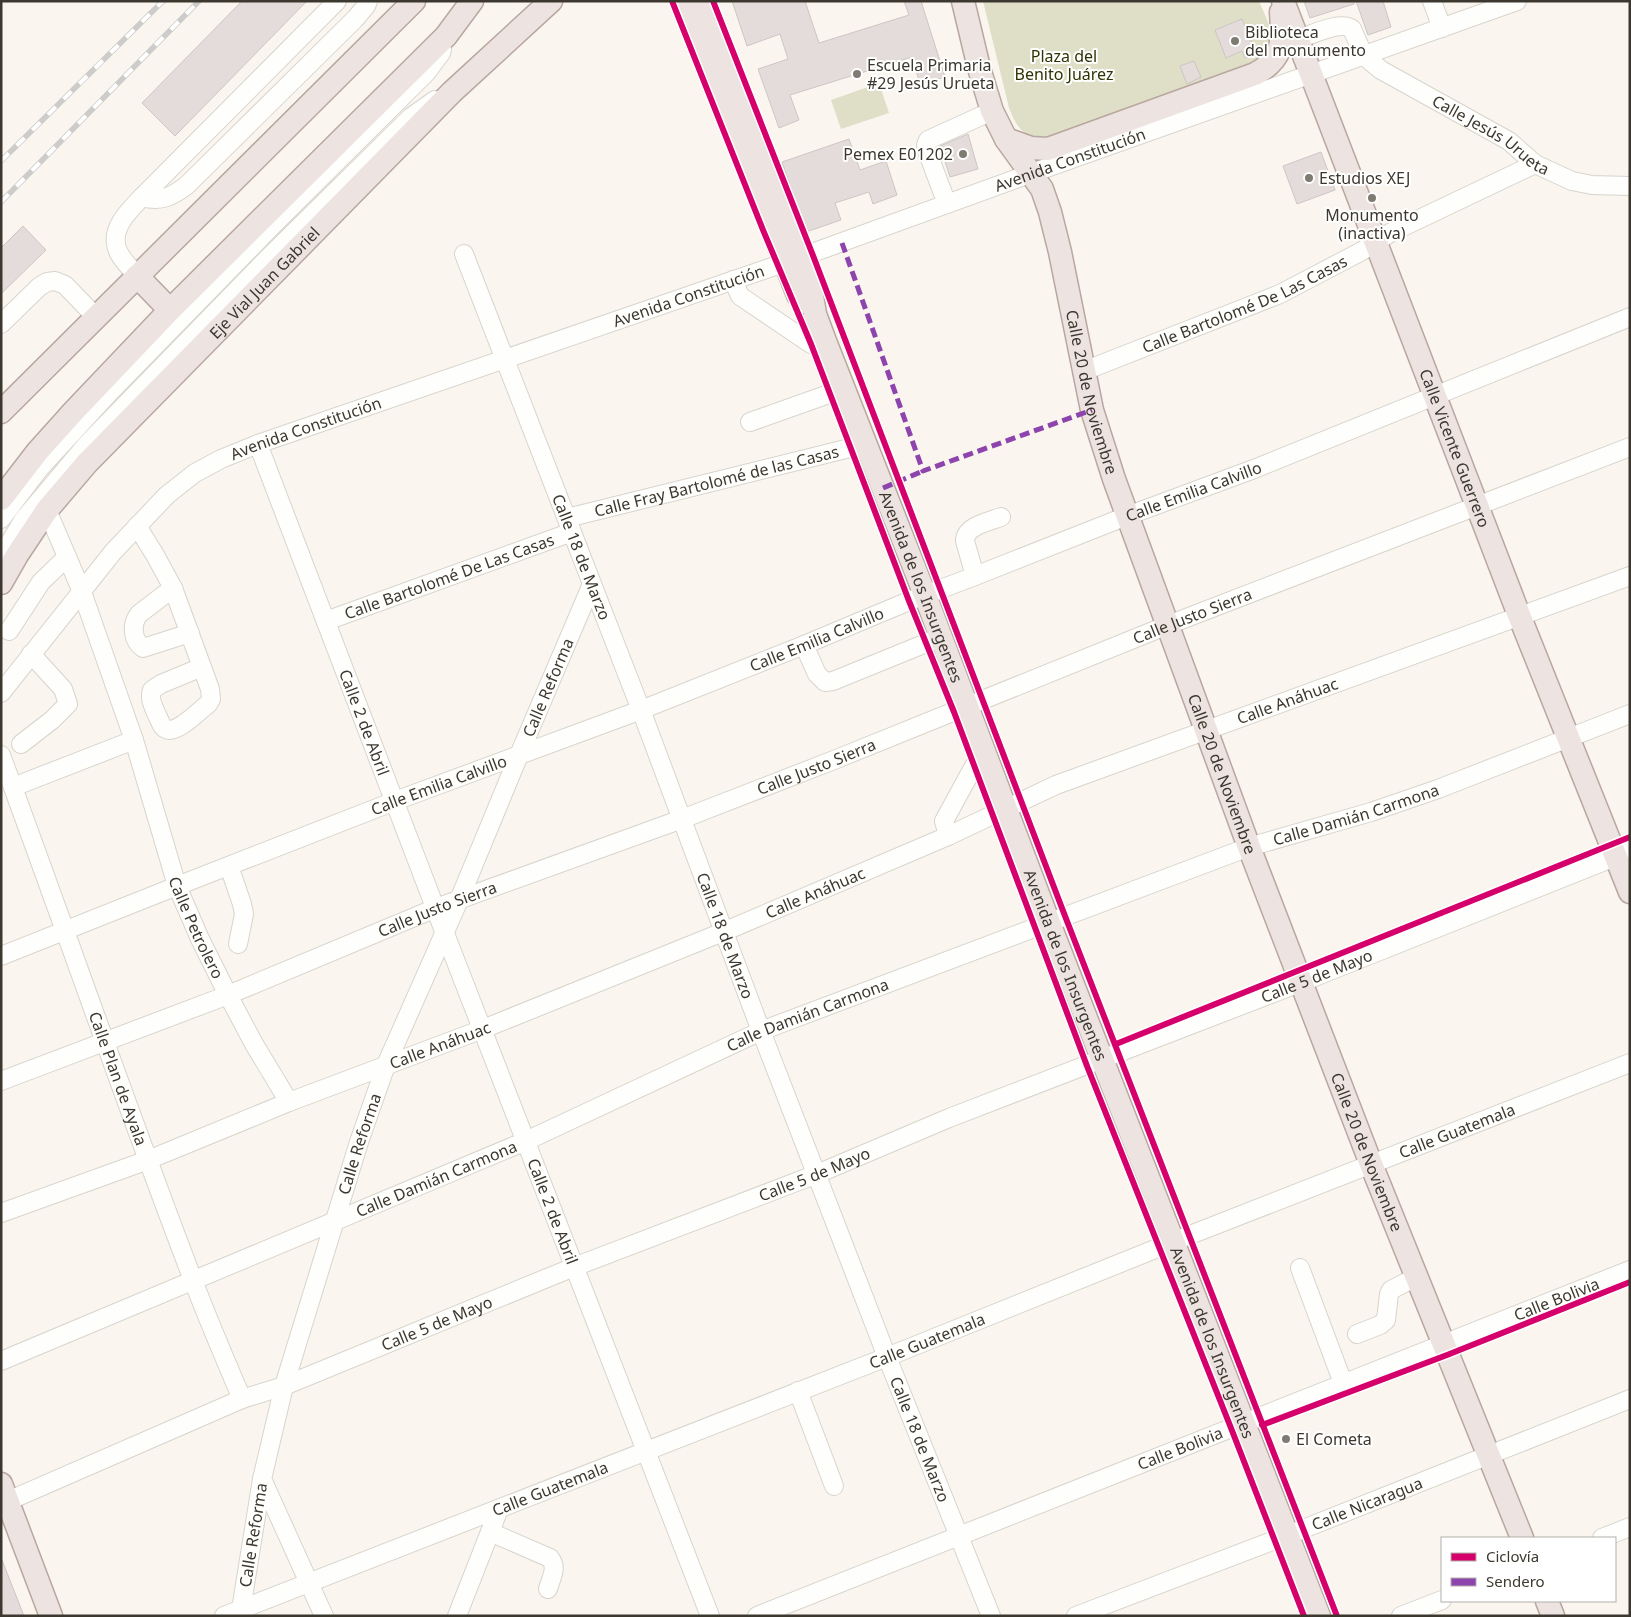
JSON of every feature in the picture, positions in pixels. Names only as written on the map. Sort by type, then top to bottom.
[{"type":"main road","points":[[1,412],[414,1]]},
{"type":"main road","points":[[1,499],[38,451],[170,310],[446,36],[472,1]]},
{"type":"main road","name":"Eje Vial Juan Gabriel","points":[[1,584],[17,555],[47,510],[87,463],[452,92],[551,1]]},
{"type":"main road","name":"Avenida de los Insurgentes","points":[[682,1],[793,260],[811,290],[815,314],[843,389],[925,595],[1049,923],[1319,1616]]},
{"type":"main road","name":"Avenida de los Insurgentes","points":[[702,1],[793,260]]},
{"type":"main road","name":"Calle 20 de Noviembre","points":[[964,1],[979,68],[992,111],[1006,140],[1042,189],[1050,212],[1099,436],[1128,516],[1249,847],[1370,1164],[1522,1537]]},
{"type":"main road","points":[[1006,140],[1031,148],[1048,149],[1255,74],[1266,68],[1275,59],[1283,40],[1282,1]]},
{"type":"main road","name":"Calle Vicente Guerrero","points":[[1282,1],[1312,74],[1375,243],[1568,739],[1623,854],[1630,892]]},
{"type":"main road","points":[[137,276],[170,310]]},
{"type":"main road","points":[[3,1501],[39,1616]]},
{"type":"main road","points":[[3,1501],[51,1616]]},
{"type":"main road","points":[[1547,1602],[1552,1616]]},
{"type":"street","points":[[137,276],[120,254],[116,244],[117,232],[122,219],[337,1]]},
{"type":"street","points":[[142,198],[152,200],[167,198],[186,186],[355,19],[368,1]]},
{"type":"street","points":[[1432,1],[1442,28]]},
{"type":"street","name":"Avenida Constitución","points":[[1,693],[137,526],[167,495],[195,473],[221,458],[793,260],[1517,1]]},
{"type":"street","points":[[1298,39],[1336,26],[1348,26],[1352,29],[1364,56]]},
{"type":"street","points":[[1,519],[39,469],[109,393],[272,225],[426,73],[441,54],[446,36]]},
{"type":"street","name":"Calle Jesús Urueta","points":[[1364,56],[1381,70],[1508,141],[1535,164],[1572,181],[1592,185],[1630,186]]},
{"type":"street","points":[[1,557],[24,519],[88,444],[260,266],[411,117],[432,101],[452,92]]},
{"type":"street","points":[[947,204],[927,151],[926,145],[928,140],[992,111]]},
{"type":"street","name":"Calle Bartolomé De Las Casas","points":[[1084,371],[1280,294],[1390,233],[1535,164]]},
{"type":"street","name":"Calle 18 de Marzo","points":[[464,254],[641,710],[722,932],[887,1357],[991,1616]]},
{"type":"street","points":[[733,280],[740,296],[811,344],[825,342]]},
{"type":"street","points":[[1,324],[39,287],[47,282],[55,281],[65,285],[96,317]]},
{"type":"street","name":"Calle Emilia Calvillo","points":[[1,956],[396,801],[641,710],[925,595],[1128,516],[1254,470],[1630,317]]},
{"type":"street","points":[[750,422],[843,389]]},
{"type":"street","name":"Calle 2 de Abril","points":[[258,444],[396,801],[444,931],[710,1616]]},
{"type":"street","name":"Calle Fray Bartolomé de las Casas","points":[[569,525],[866,444]]},
{"type":"street","name":"Calle Justo Sierra","points":[[1,1081],[228,995],[436,908],[682,819],[1168,625],[1630,447]]},
{"type":"street","name":"Calle Petrolero","points":[[47,510],[82,592],[134,740],[177,886],[200,940],[228,995],[254,1044],[289,1102]]},
{"type":"street","points":[[975,576],[964,541],[965,536],[971,529],[1001,517]]},
{"type":"street","name":"Calle Bartolomé De Las Casas","points":[[326,621],[569,525]]},
{"type":"street","points":[[137,526],[172,588],[202,667]]},
{"type":"street","points":[[9,631],[41,582],[67,557]]},
{"type":"street","name":"Calle Anáhuac","points":[[1,1213],[148,1160],[289,1102],[483,1029],[722,932],[948,836],[1056,785],[1630,576]]},
{"type":"street","name":"Calle Reforma","points":[[241,1612],[262,1479],[284,1386],[359,1142],[386,1065],[459,900],[518,755],[592,584]]},
{"type":"street","points":[[172,588],[135,618],[133,627],[137,640],[144,648],[190,633]]},
{"type":"street","points":[[804,645],[817,674],[825,682],[833,681],[941,637]]},
{"type":"street","points":[[21,744],[52,720],[68,704],[63,689],[31,654]]},
{"type":"street","name":"Calle Damián Carmona","points":[[1,1362],[526,1141],[761,1031],[1249,847],[1372,812],[1438,789],[1630,714]]},
{"type":"street","points":[[13,787],[134,740]]},
{"type":"street","name":"Calle Plan de Ayala","points":[[1,755],[104,1042],[193,1281],[242,1399]]},
{"type":"street","points":[[948,836],[944,821],[974,766],[989,761]]},
{"type":"street","name":"Calle 5 de Mayo","points":[[3,1501],[242,1399],[284,1386],[574,1267],[817,1174],[949,1118],[1103,1060],[1623,854]]},
{"type":"street","points":[[229,866],[244,914],[238,944]]},
{"type":"street","name":"Calle Guatemala","points":[[224,1616],[241,1612],[310,1581],[887,1357],[1174,1241],[1630,1063]]},
{"type":"street","points":[[1300,1268],[1342,1383]]},
{"type":"street","name":"Calle Bolivia","points":[[758,1616],[1630,1270]]},
{"type":"street","points":[[1357,1334],[1384,1322],[1388,1316],[1388,1299],[1391,1290],[1416,1277]]},
{"type":"street","points":[[798,1391],[834,1486]]},
{"type":"street","name":"Calle Nicaragua","points":[[1076,1616],[1288,1535],[1630,1399]]},
{"type":"street","points":[[262,1479],[310,1581],[324,1616]]},
{"type":"street","points":[[457,1616],[499,1508]]},
{"type":"street","points":[[1605,1537],[1630,1527]]},
{"type":"street","points":[[490,1532],[550,1558],[554,1569],[548,1589]]},
{"type":"street","points":[[1401,1616],[1441,1600]]},
{"type":"green space","name":"Plaza del Benito Juárez","points":[[983,1],[1259,1],[1271,35],[1268,50],[1255,66],[1054,137],[1045,138],[1025,133],[1020,129],[1012,116]]},
{"type":"green space","points":[[879,83],[889,113],[841,129],[831,100]]},
{"type":"building","points":[[242,1],[307,1],[175,136],[142,103]]},
{"type":"building","points":[[732,1],[805,1],[819,43],[909,15],[904,1],[921,1],[945,77],[920,84],[912,57],[790,95],[799,120],[779,128],[758,69],[788,59],[780,34],[747,46]]},
{"type":"building","points":[[1304,1],[1354,1],[1354,4],[1310,18]]},
{"type":"building","points":[[1356,1],[1383,1],[1391,27],[1368,35]]},
{"type":"building","name":"Biblioteca del monumento","points":[[1242,19],[1256,53],[1245,58],[1242,51],[1226,58],[1215,30]]},
{"type":"building","points":[[1194,61],[1201,77],[1187,84],[1180,66]]},
{"type":"building","points":[[968,134],[978,169],[950,177],[940,146]]},
{"type":"building","points":[[849,139],[860,170],[886,161],[897,195],[873,204],[869,192],[835,203],[841,220],[806,232],[782,162]]},
{"type":"building","name":"Estudios XEJ","points":[[1321,152],[1335,190],[1297,204],[1283,166]]},
{"type":"building","points":[[23,226],[46,250],[1,294],[1,248]]},
{"type":"building","points":[[2,1560],[24,1616],[1,1616]]},
{"type":"railway","points":[[1,161],[163,1]]},
{"type":"railway","points":[[1,202],[199,1]]},
{"type":"marked path","points":[[842,243],[923,471],[1092,410]]},
{"type":"marked path","points":[[883,488],[923,471]]},
{"type":"cycle path","points":[[672,1],[763,230],[811,344],[909,601],[954,712],[1087,1066],[1304,1616]]},
{"type":"cycle path","points":[[713,1],[812,253],[1065,916],[1337,1616]]},
{"type":"cycle path","points":[[1116,1044],[1630,837]]},
{"type":"cycle path","points":[[1262,1425],[1447,1355],[1630,1282]]},
{"type":"place","name":"Biblioteca del monumento","points":[[1235,41]]},
{"type":"place","name":"Escuela Primaria #29 Jesús Urueta","points":[[857,74]]},
{"type":"place","name":"Pemex E01202","points":[[963,154]]},
{"type":"place","name":"Estudios XEJ","points":[[1309,178]]},
{"type":"place","name":"Monumento (inactiva)","points":[[1372,198]]},
{"type":"place","name":"El Cometa","points":[[1286,1439]]}]
